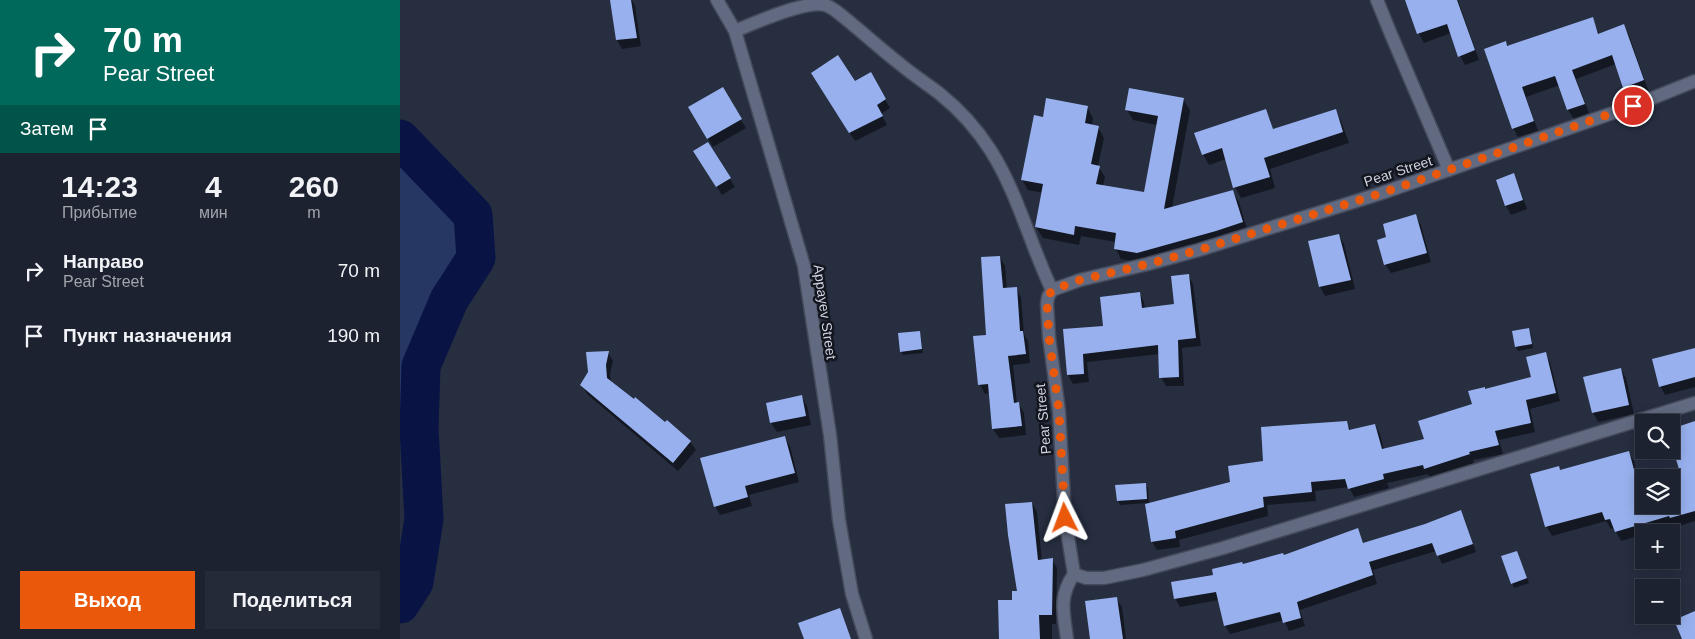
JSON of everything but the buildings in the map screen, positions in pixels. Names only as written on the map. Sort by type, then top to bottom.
[{"type":"street","name":"Appayev Street","points":[[717,0],[735,31],[804,266],[852,594],[866,639]]},
{"type":"street","points":[[1378,0],[1449,170]]},
{"type":"street","points":[[735,31],[796,8],[814,4],[825,5],[836,10],[900,64],[940,94],[976,128],[992,152],[1024,217],[1041,267],[1052,290]]},
{"type":"street","name":"Pear Street","points":[[1074,574],[1065,518],[1059,411],[1048,329],[1047,304],[1052,290],[1080,280],[1199,250],[1449,170],[1660,96],[1695,81]]},
{"type":"street","points":[[1067,639],[1063,609],[1064,592],[1066,585],[1074,574],[1086,578],[1104,578],[1143,570],[1214,551],[1695,403]]},
{"type":"shaded area","points":[[400,139],[473,215],[476,258],[449,300],[421,366],[419,428],[400,429]]},
{"type":"waterway","points":[[400,139],[473,215],[476,258],[449,300],[421,366],[419,428],[424,519],[414,582],[400,604]]},
{"type":"route","points":[[1065,518],[1059,411],[1049,337],[1047,304],[1052,290],[1080,280],[1199,250],[1382,193],[1633,106]]}]
